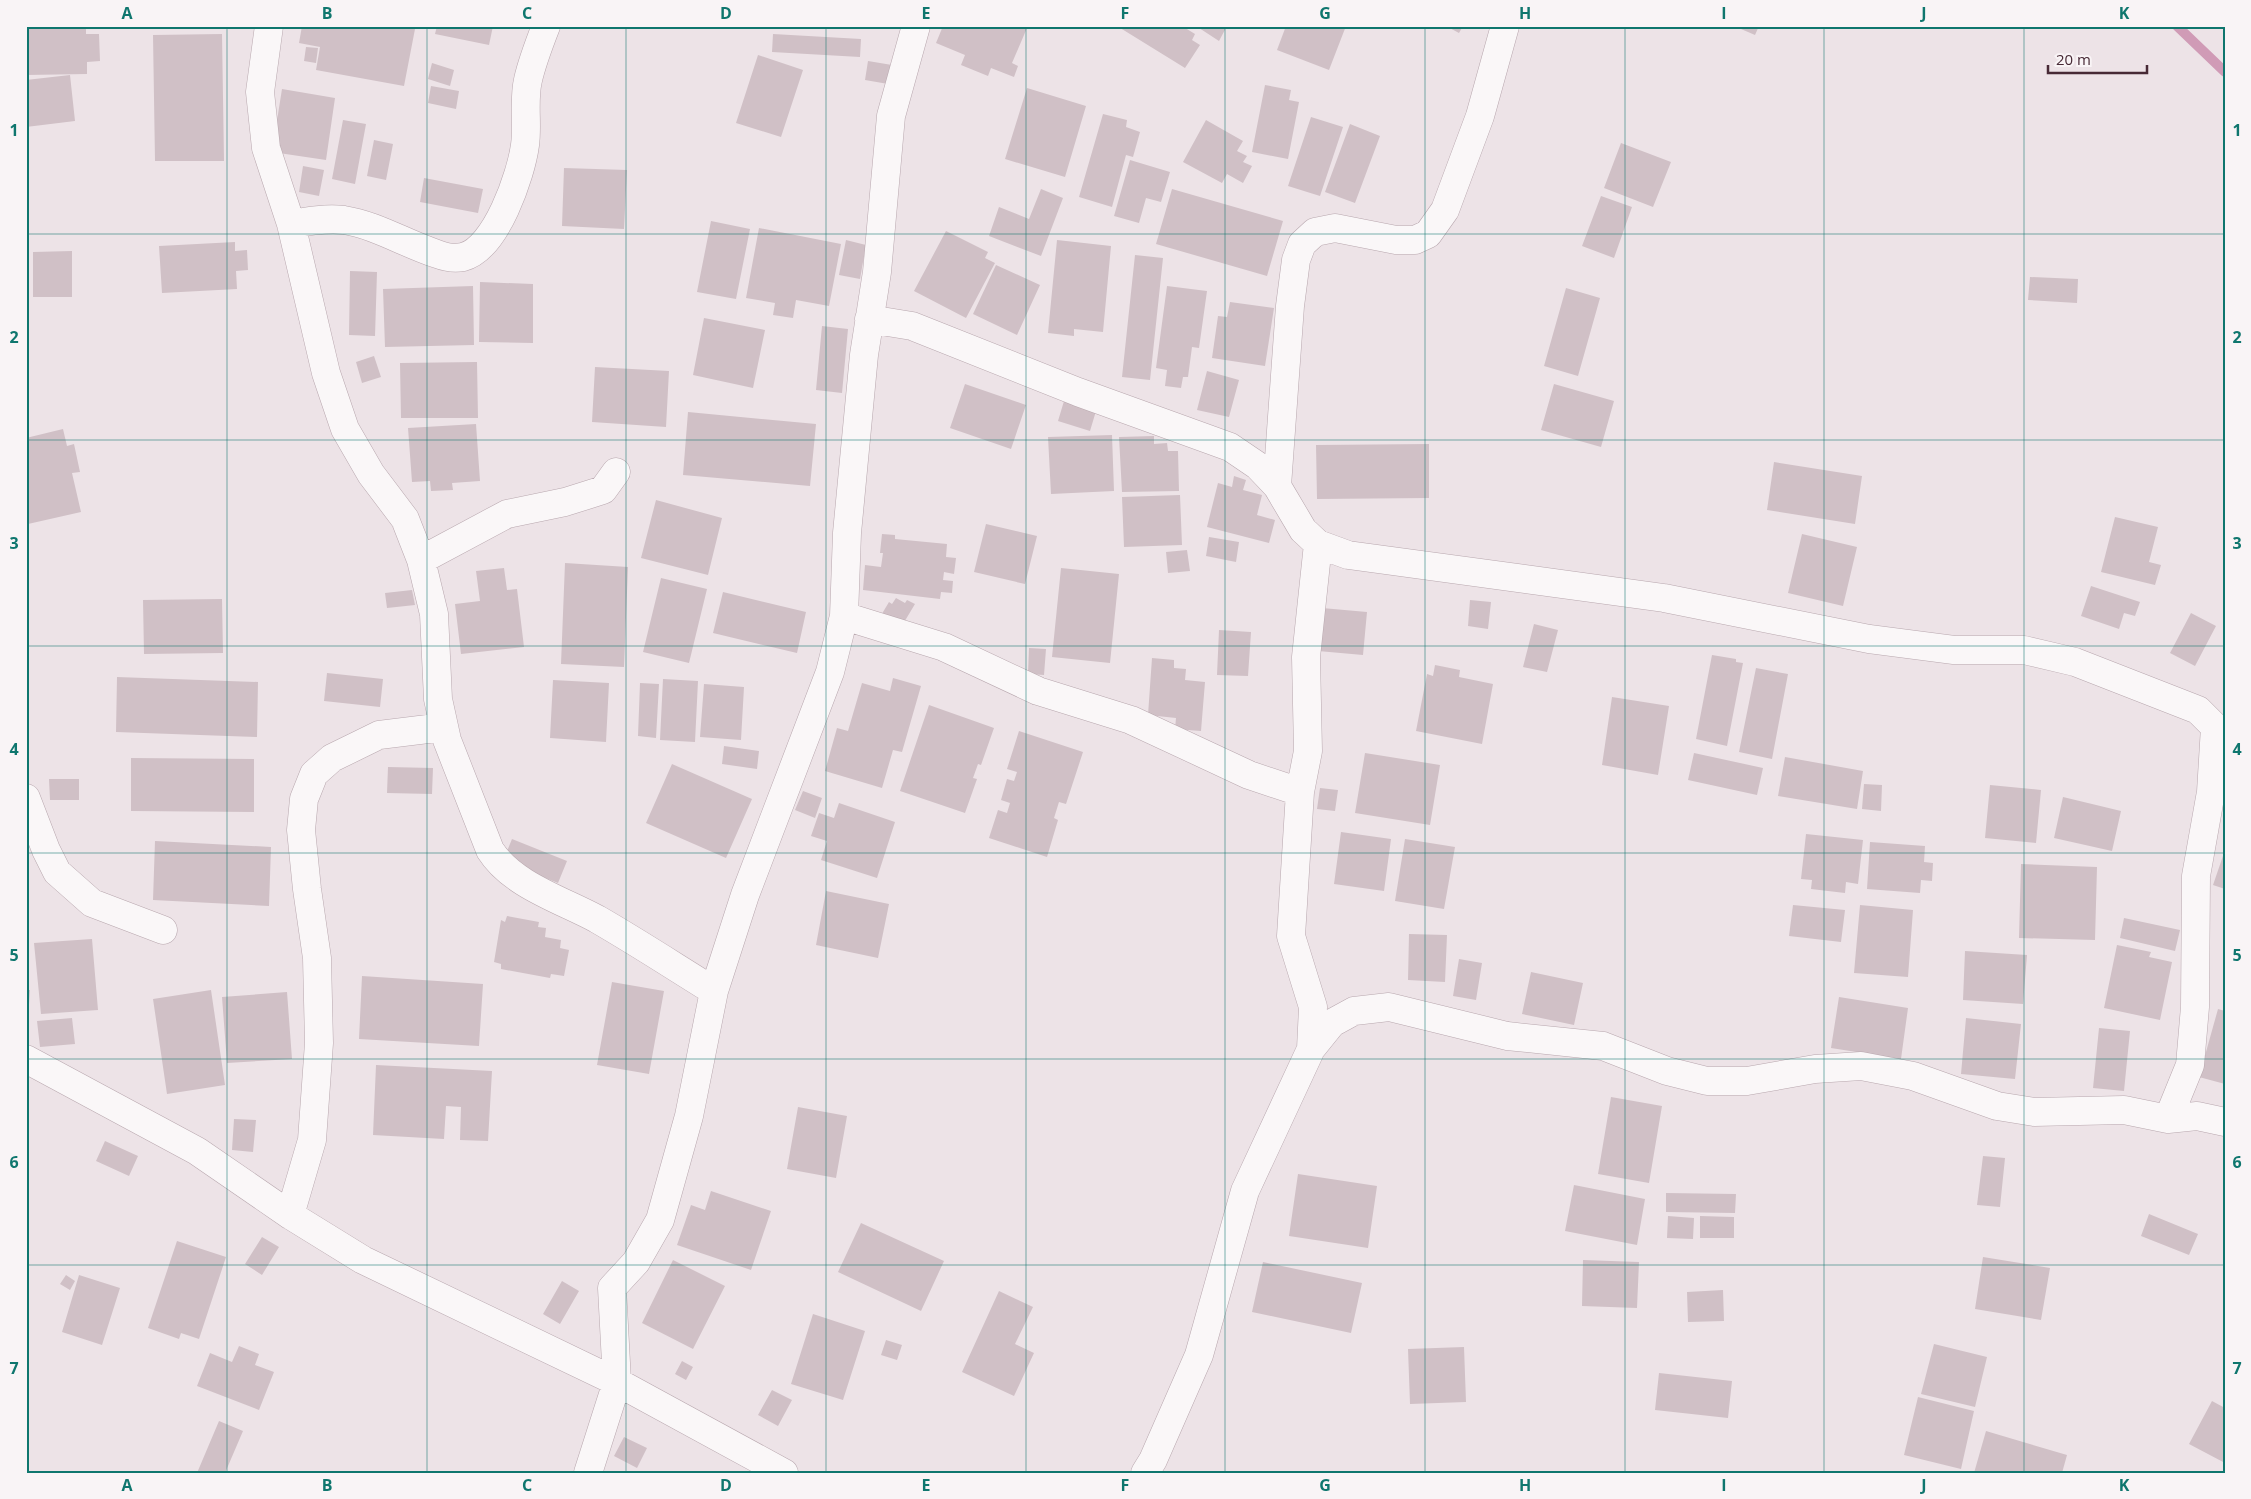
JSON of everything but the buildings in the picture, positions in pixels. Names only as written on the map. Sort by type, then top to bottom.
[{"type":"street","points":[[269,26],[260,92],[266,148],[290,224],[326,373],[345,429],[371,474],[405,519],[421,560],[434,614],[438,699],[446,740],[490,850],[498,864],[528,884],[598,920],[714,991]]},
{"type":"street","points":[[290,224],[321,219],[344,220],[438,255],[453,258],[465,257],[484,244],[496,228],[514,191],[525,146],[527,82],[546,26]]},
{"type":"street","points":[[588,1473],[617,1382],[612,1288],[636,1262],[660,1220],[689,1116],[714,991],[745,895],[830,672],[844,616],[847,533],[869,320],[877,272],[891,116],[916,26]]},
{"type":"street","points":[[1277,486],[1290,306],[1296,260],[1302,244],[1316,232],[1335,228],[1396,240],[1414,240],[1428,234],[1444,210],[1480,116],[1505,26]]},
{"type":"street","points":[[869,320],[912,326],[1078,392],[1230,447],[1258,466],[1277,486],[1303,530],[1318,544],[1348,555],[1664,598],[1869,639],[1954,650],[2024,650],[2075,662],[2198,710],[2215,726],[2211,792],[2196,876],[2196,987],[2190,1065],[2168,1119]]},
{"type":"street","points":[[421,560],[507,514],[564,502],[603,490],[616,472]]},
{"type":"street","points":[[1311,1049],[1313,1007],[1291,936],[1300,792],[1308,751],[1306,657],[1318,544]]},
{"type":"street","points":[[844,616],[944,647],[1038,691],[1131,720],[1250,775],[1300,792]]},
{"type":"street","points":[[290,1215],[312,1140],[319,1043],[317,958],[301,830],[304,799],[314,774],[332,758],[379,735],[444,727]]},
{"type":"street","points":[[26,798],[46,850],[57,872],[92,903],[162,930]]},
{"type":"street","points":[[1145,1473],[1153,1460],[1199,1355],[1245,1191],[1311,1049],[1332,1023],[1354,1010],[1389,1007],[1507,1036],[1603,1046],[1667,1071],[1707,1081],[1747,1081],[1815,1069],[1861,1066],[1913,1076],[1997,1106],[2034,1112],[2124,1110],[2168,1119],[2197,1116],[2225,1122]]},
{"type":"street","points":[[26,1058],[197,1151],[290,1215],[364,1260],[617,1382],[784,1473]]},
{"type":"waterway","points":[[2177,26],[2225,72]]}]
